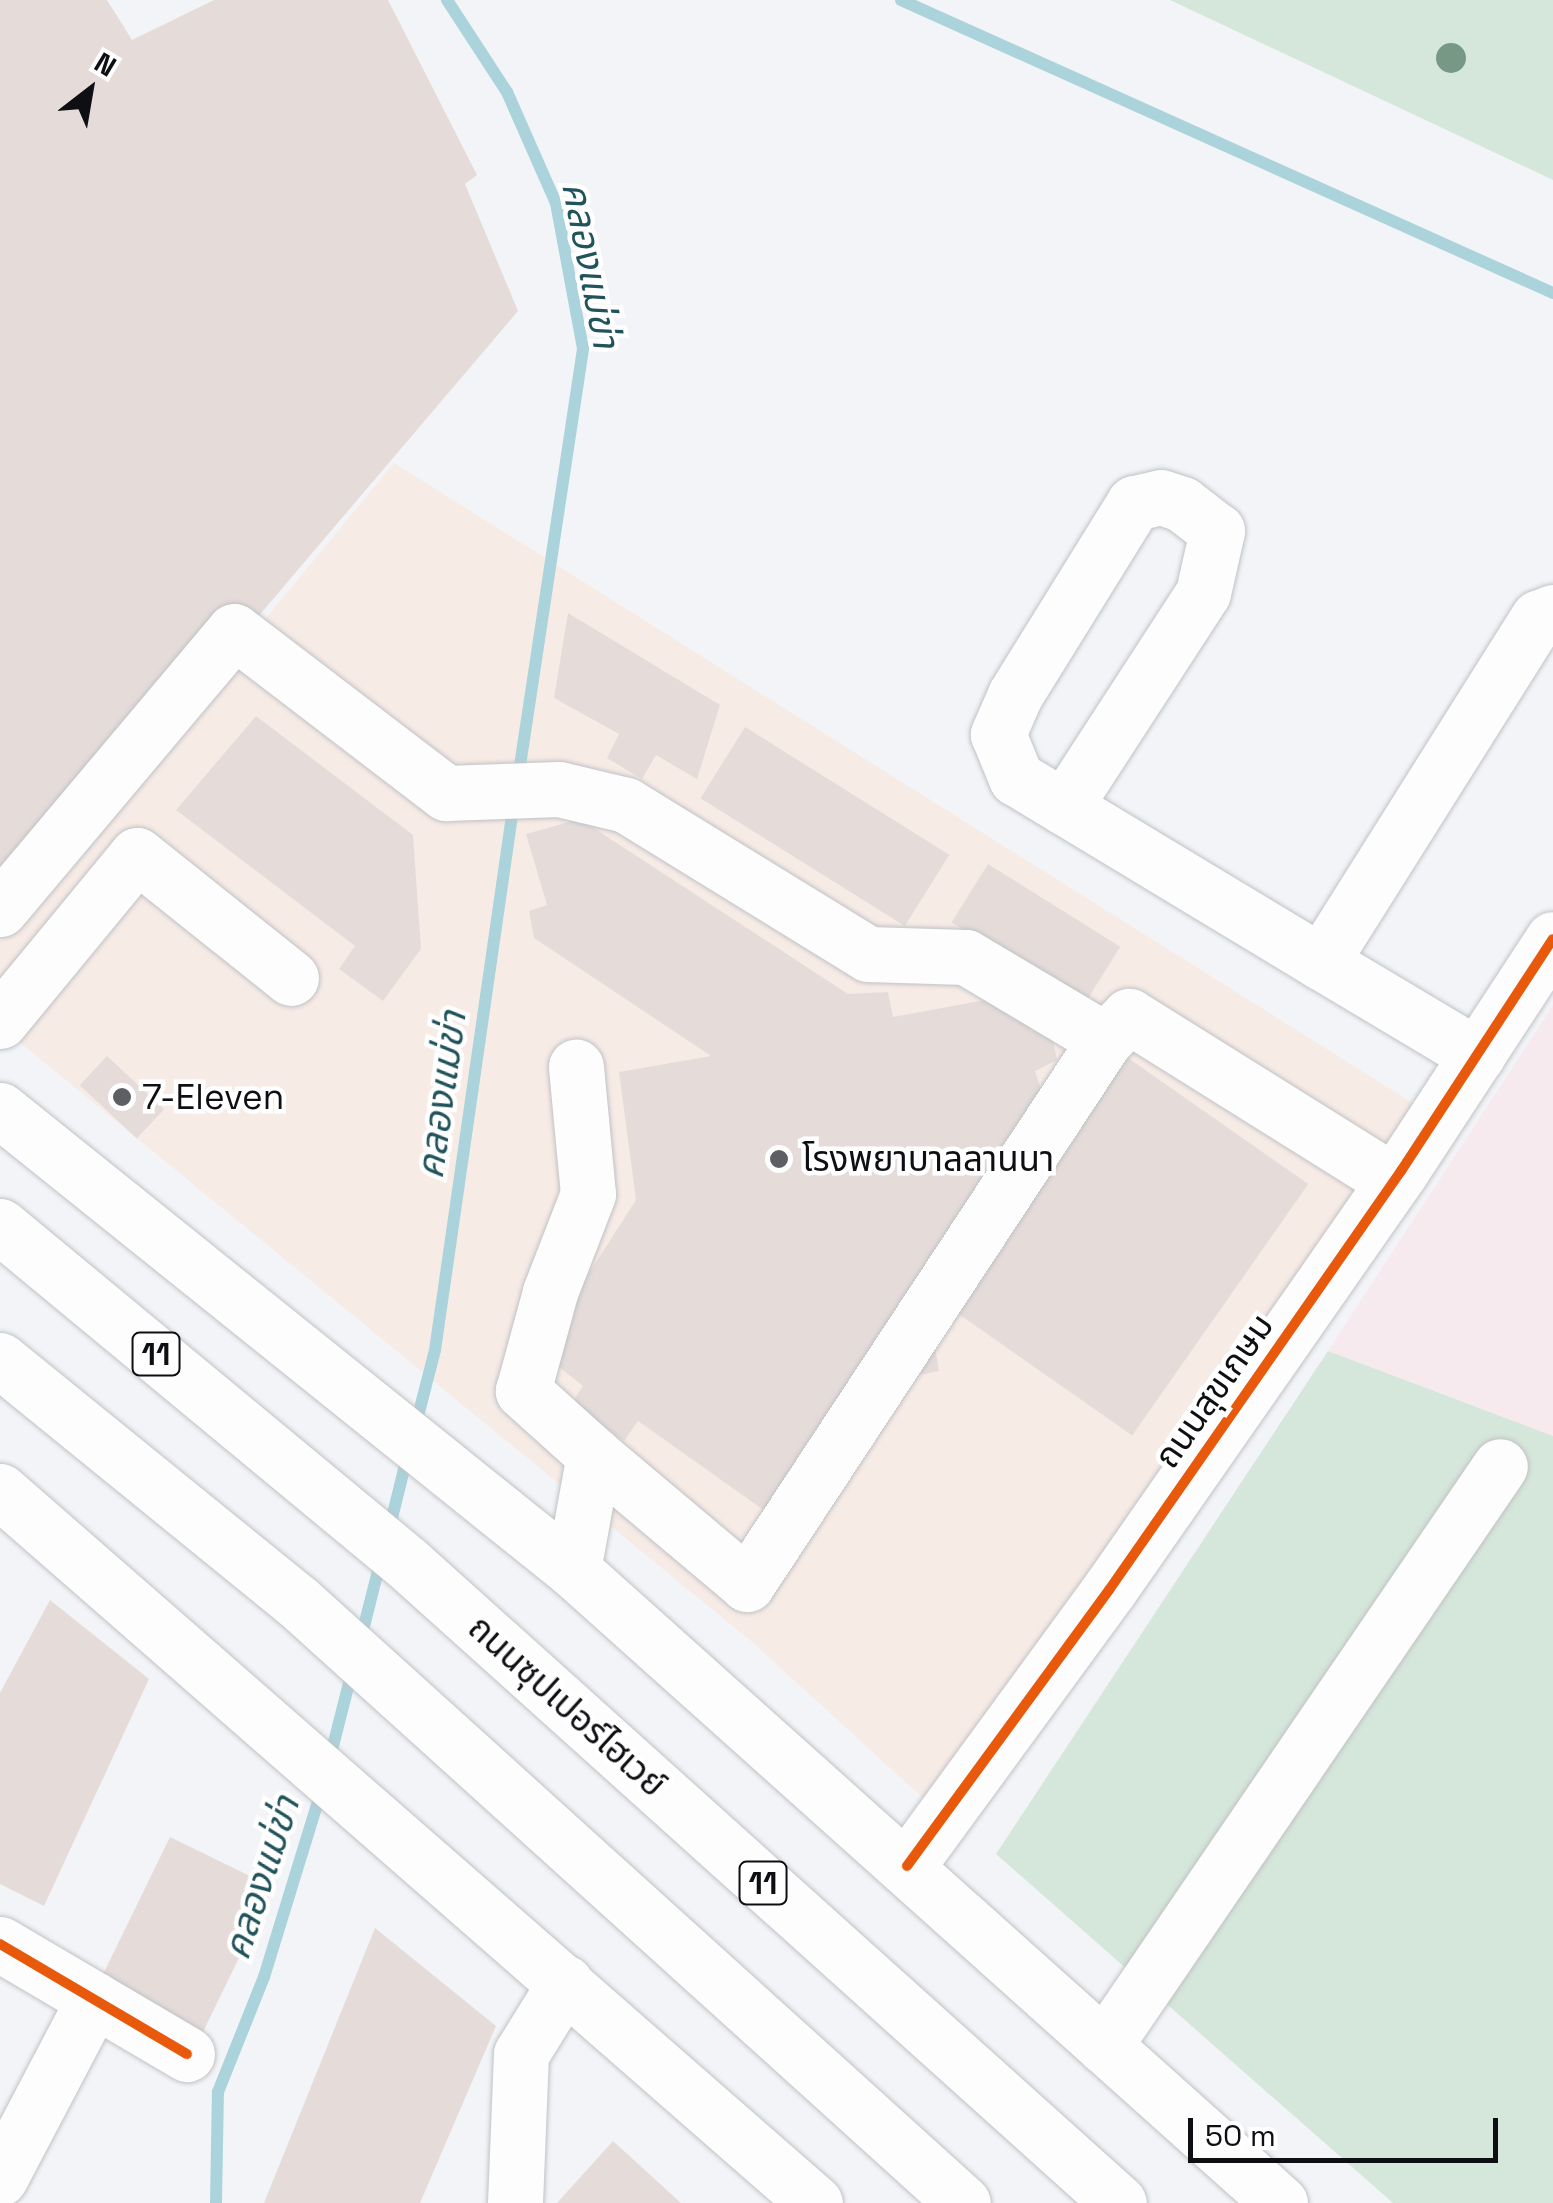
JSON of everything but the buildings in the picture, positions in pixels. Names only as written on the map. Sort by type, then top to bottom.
[{"type":"main road","points":[[1064,807],[1203,593],[1218,531],[1182,504],[1161,497],[1134,503],[998,734],[1016,778],[1064,807],[1322,962],[1476,1055]]},
{"type":"main road","points":[[1322,962],[1538,618],[1553,612]]},
{"type":"main road","points":[[0,910],[234,630],[446,793],[559,789],[626,805],[868,954],[966,957],[1105,1040]]},
{"type":"main road","points":[[0,1022],[137,855],[291,978]]},
{"type":"main road","name":"ถนนสุขเกษม","points":[[907,1866],[1102,1601],[1393,1181],[1553,938]]},
{"type":"main road","points":[[576,1067],[588,1194],[550,1292],[523,1391],[747,1584],[1105,1040],[1130,1016],[1393,1181]]},
{"type":"main road","points":[[0,1110],[573,1570],[1280,2203]]},
{"type":"main road","name":"ถนนซุปเปอร์ไฮเวย์","points":[[0,1226],[408,1563],[1119,2203]]},
{"type":"main road","points":[[0,1360],[298,1602],[963,2203]]},
{"type":"main road","points":[[573,1570],[594,1455]]},
{"type":"main road","points":[[1104,2046],[1500,1466]]},
{"type":"main road","points":[[0,1491],[815,2203]]},
{"type":"main road","points":[[0,1944],[187,2054]]},
{"type":"main road","points":[[515,2203],[521,2054],[565,1983]]},
{"type":"main road","points":[[0,2178],[94,1999]]},
{"type":"shaded area","name":"โรงพยาบาลลานนา","points":[[394,463],[1427,1112],[934,1808],[751,1641],[0,1026],[0,941]]},
{"type":"shaded area","points":[[1553,1005],[1553,1436],[1328,1351]]},
{"type":"green space","points":[[1170,0],[1553,0],[1553,180]]},
{"type":"green space","points":[[1328,1351],[1553,1436],[1553,2203],[1393,2203],[996,1854]]},
{"type":"waterway","name":"คลองแม่ข่า","points":[[447,0],[507,92],[556,203],[583,349],[518,777]]},
{"type":"waterway","points":[[901,0],[1553,293]]},
{"type":"waterway","name":"คลองแม่ข่า","points":[[416,1424],[435,1350],[514,802]]},
{"type":"waterway","name":"คลองแม่ข่า","points":[[389,1530],[408,1453]]},
{"type":"waterway","name":"คลองแม่ข่า","points":[[360,1642],[381,1559]]},
{"type":"waterway","name":"คลองแม่ข่า","points":[[330,1758],[352,1671]]},
{"type":"waterway","name":"คลองแม่ข่า","points":[[216,2203],[218,2092],[264,1977],[321,1792]]},
{"type":"cycle path","points":[[907,1866],[1109,1590],[1401,1171],[1553,939]]},
{"type":"cycle path","points":[[0,1944],[187,2054]]},
{"type":"place","name":"7-Eleven","points":[[122,1097]]},
{"type":"place","name":"โรงพยาบาลลานนา","points":[[779,1159]]}]
